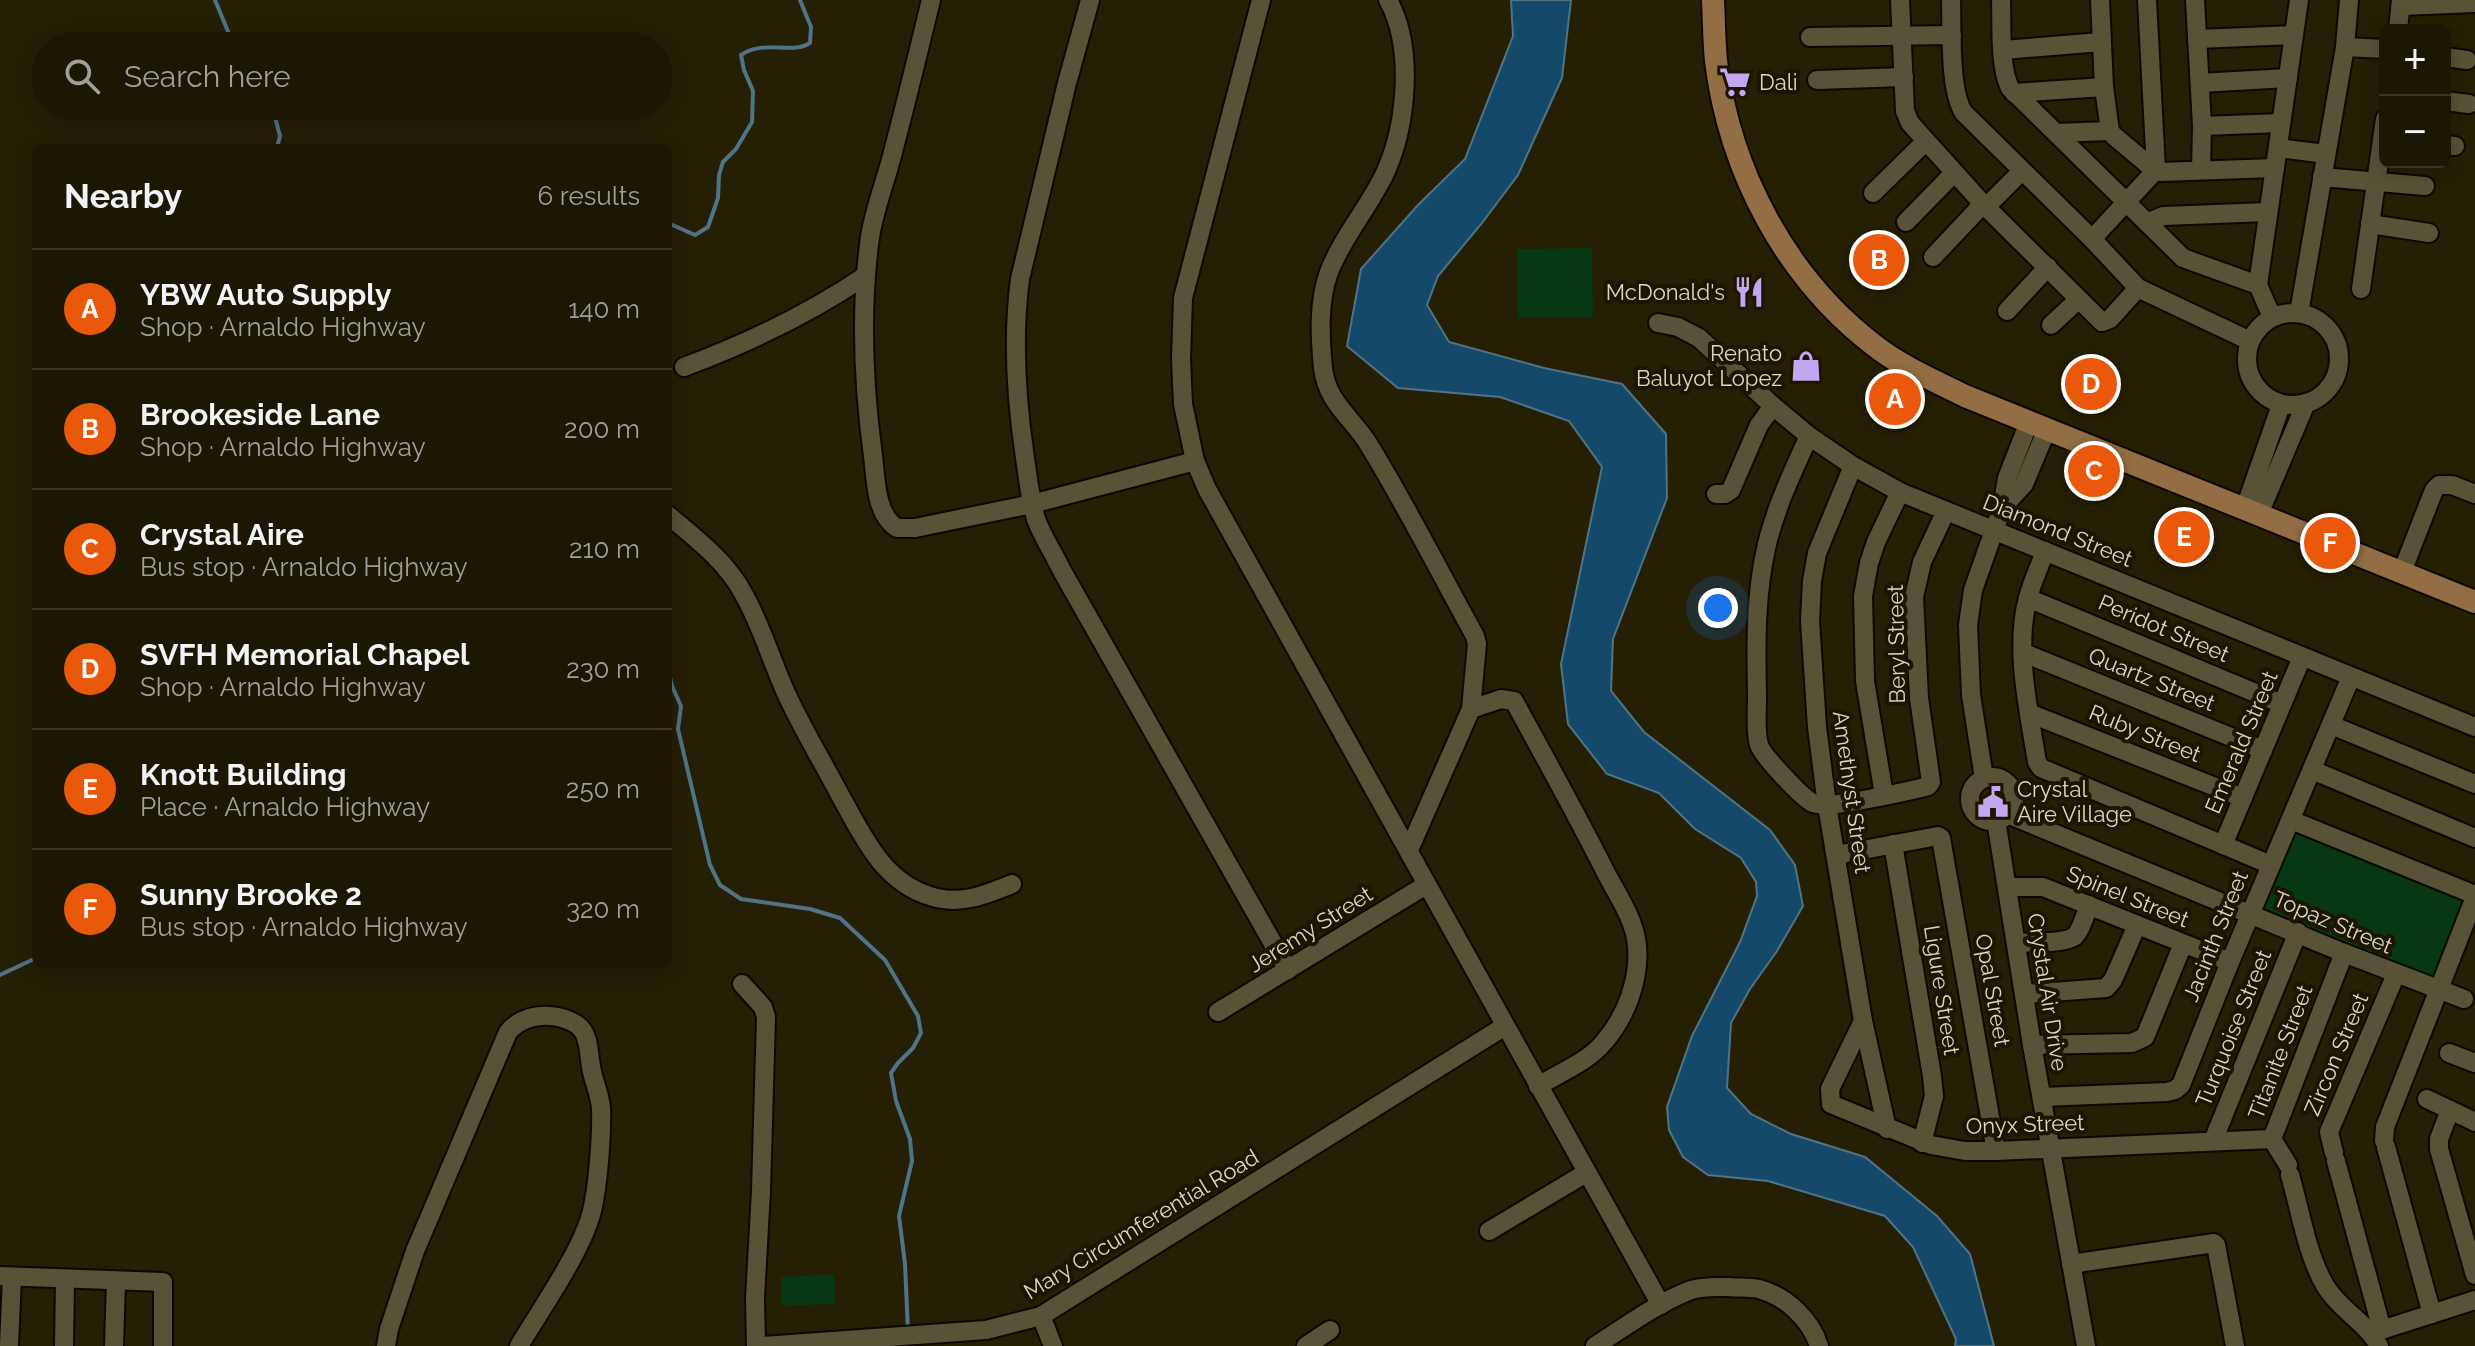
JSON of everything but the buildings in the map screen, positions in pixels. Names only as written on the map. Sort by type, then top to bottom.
[{"type":"main road","points":[[1713,0],[1716,62],[1730,127],[1745,171],[1776,238],[1822,298],[1875,347],[1965,396],[2475,602]]},
{"type":"street","points":[[931,0],[895,148],[875,213],[865,276],[863,341],[869,424],[884,516],[897,528],[915,528],[1032,504],[1195,461]]},
{"type":"street","points":[[1090,0],[1063,97],[1020,279],[1017,304],[1015,374],[1032,504],[1061,569],[1288,970]]},
{"type":"street","points":[[1261,0],[1183,298],[1183,404],[1195,461],[1207,489],[1661,1305]]},
{"type":"street","points":[[1388,0],[1400,26],[1403,45],[1403,100],[1398,128],[1385,173],[1329,272],[1321,313],[1327,388],[1370,446],[1475,636],[1477,656],[1471,709],[1409,850]]},
{"type":"street","points":[[1900,0],[1907,118],[1925,142],[2102,322],[2138,288]]},
{"type":"street","points":[[1964,0],[1951,0],[1954,79],[1960,108],[2138,288],[2250,341]]},
{"type":"street","points":[[2001,0],[2007,81],[2014,93],[2183,258],[2258,285]]},
{"type":"street","points":[[2100,0],[2104,87],[2110,131],[2160,172],[2275,168]]},
{"type":"street","points":[[2092,239],[2156,170],[2147,0]]},
{"type":"street","points":[[2195,0],[2202,126],[2201,170]]},
{"type":"street","points":[[2272,317],[2258,285],[2299,0]]},
{"type":"street","points":[[2299,313],[2345,47],[2349,0]]},
{"type":"street","points":[[2399,24],[2402,3],[2475,3]]},
{"type":"street","points":[[1810,37],[1952,35]]},
{"type":"street","points":[[2197,39],[2294,35]]},
{"type":"street","points":[[2003,50],[2101,42]]},
{"type":"street","points":[[2345,47],[2379,49]]},
{"type":"street","points":[[2451,58],[2467,60]]},
{"type":"street","points":[[1817,80],[1904,77]]},
{"type":"street","points":[[2200,83],[2288,78]]},
{"type":"street","points":[[2014,93],[2104,87]]},
{"type":"street","points":[[2451,102],[2469,104]]},
{"type":"street","points":[[2202,126],[2281,123]]},
{"type":"street","points":[[2056,133],[2110,131]]},
{"type":"street","points":[[1873,193],[1925,142]]},
{"type":"street","points":[[2278,148],[2326,154]]},
{"type":"street","points":[[2361,289],[2379,162]]},
{"type":"street","points":[[1933,257],[2022,171]]},
{"type":"street","points":[[1906,222],[1954,173]]},
{"type":"street","points":[[2322,177],[2425,186]]},
{"type":"street","points":[[2147,223],[2163,216],[2268,212]]},
{"type":"street","points":[[2370,224],[2429,233]]},
{"type":"street","points":[[2007,311],[2048,267]]},
{"type":"street","points":[[684,367],[799,316],[865,276]]},
{"type":"street","points":[[2051,325],[2079,299]]},
{"type":"street","points":[[2285,313],[2299,313],[2312,316],[2333,335],[2339,362],[2329,388],[2318,397],[2306,403],[2281,405],[2264,395],[2254,384],[2246,356],[2250,341],[2262,323],[2285,313]]},
{"type":"street","name":"Diamond Street","points":[[1658,323],[1678,327],[1699,338],[1809,436],[1853,466],[1900,492],[2475,727]]},
{"type":"street","points":[[2252,511],[2306,403]]},
{"type":"street","points":[[2252,511],[2281,405]]},
{"type":"street","points":[[1716,494],[1731,490],[1759,425],[1773,406]]},
{"type":"street","points":[[1984,778],[1971,695],[1968,625],[1973,590],[2002,508],[2024,484],[2038,425]]},
{"type":"street","points":[[1809,436],[1772,525],[1758,584],[1757,736],[1766,758],[1812,803],[1827,805],[1884,795],[1865,681],[1863,596],[1876,542],[1900,492]]},
{"type":"street","name":"Amethyst Street","points":[[1853,466],[1817,553],[1810,621],[1815,707],[1827,805],[1863,1021],[1887,1129]]},
{"type":"street","points":[[2402,572],[2434,490],[2439,485],[2452,485],[2475,494]]},
{"type":"street","name":"Beryl Street","points":[[1884,795],[1928,786],[1931,782],[1919,698],[1914,597],[1922,562],[1946,511]]},
{"type":"street","points":[[672,518],[713,554],[743,591],[798,719],[862,835],[885,868],[917,891],[950,900],[976,898],[1012,884]]},
{"type":"street","points":[[2045,551],[2028,598],[2024,653],[2029,713],[2037,762],[2041,768],[2271,865]]},
{"type":"street","name":"Peridot Street","points":[[2028,598],[2282,704]]},
{"type":"street","name":"Quartz Street","points":[[2024,653],[2263,750]]},
{"type":"street","name":"Emerald Street","points":[[2223,845],[2302,657]]},
{"type":"street","name":"Jacinth Street","points":[[2042,1097],[2175,1090],[2184,1078],[2351,677]]},
{"type":"street","points":[[1471,709],[1501,699],[1514,701],[1599,858],[1635,932],[1636,971],[1617,1024],[1604,1043],[1590,1055],[1538,1086]]},
{"type":"street","name":"Ruby Street","points":[[2029,713],[2243,798]]},
{"type":"street","points":[[2331,725],[2475,784]]},
{"type":"street","points":[[2312,770],[2475,838]]},
{"type":"street","points":[[1984,778],[1999,778],[2011,787],[2014,801],[2002,817],[1982,818],[1972,808],[1970,794],[1977,782],[1984,778]]},
{"type":"street","name":"Crystal Air Drive","points":[[2002,817],[2007,887],[2032,1045],[2086,1346]]},
{"type":"street","name":"Topaz Street","points":[[2002,817],[2298,932],[2470,1003]]},
{"type":"street","points":[[2291,820],[2475,896],[2385,1127],[2385,1144],[2432,1314]]},
{"type":"street","name":"Opal Street","points":[[1893,844],[1941,838],[1996,1151]]},
{"type":"street","points":[[1836,855],[1893,844]]},
{"type":"street","name":"Ligure Street","points":[[1893,844],[1934,1096],[1922,1143]]},
{"type":"street","name":"Jeremy Street","points":[[1218,1012],[1426,885]]},
{"type":"street","name":"Spinel Street","points":[[2007,887],[2043,887],[2230,962]]},
{"type":"street","points":[[2016,943],[2067,940],[2081,927],[2089,905]]},
{"type":"street","points":[[2024,994],[2106,988],[2113,980],[2137,925]]},
{"type":"street","name":"Turquoise Street","points":[[2213,1141],[2298,932]]},
{"type":"street","points":[[2032,1045],[2132,1043],[2145,1037],[2183,944]]},
{"type":"street","name":"Titanite Street","points":[[2344,953],[2272,1139],[2289,1170],[2325,1286],[2336,1300],[2378,1336]]},
{"type":"street","name":"Zircon Street","points":[[2378,1336],[2329,1132],[2396,974]]},
{"type":"street","points":[[742,984],[763,1007],[766,1017],[755,1298],[756,1346]]},
{"type":"street","points":[[386,1346],[415,1251],[508,1032],[515,1023],[539,1015],[553,1016],[567,1019],[583,1028],[588,1040],[601,1105],[596,1177],[592,1213],[578,1247],[519,1346]]},
{"type":"street","name":"Onyx Street","points":[[1863,1021],[1830,1089],[1831,1104],[1922,1143],[1949,1149],[1996,1151],[2272,1139]]},
{"type":"street","name":"Mary Circumferential Road","points":[[763,1346],[986,1330],[1041,1316],[1505,1026]]},
{"type":"street","points":[[2417,1043],[2475,1063]]},
{"type":"street","points":[[2399,1090],[2475,1122]]},
{"type":"street","points":[[2450,1110],[2439,1139],[2439,1149],[2475,1275]]},
{"type":"street","points":[[1489,1231],[1586,1173]]},
{"type":"street","points":[[2071,1264],[2214,1243],[2235,1346]]},
{"type":"street","points":[[9,1346],[6,1277],[163,1282],[163,1346]]},
{"type":"street","points":[[64,1346],[65,1280]]},
{"type":"street","points":[[114,1346],[116,1281]]},
{"type":"street","points":[[1595,1346],[1661,1305],[1692,1290],[1710,1286],[1759,1290],[1775,1296],[1806,1319],[1816,1334],[1819,1346]]},
{"type":"street","points":[[2378,1336],[2475,1300]]},
{"type":"street","points":[[1041,1316],[1053,1346]]},
{"type":"street","points":[[1306,1346],[1330,1330]]},
{"type":"green space","points":[[1592,248],[1593,317],[1518,318],[1517,249]]},
{"type":"green space","points":[[2295,829],[2466,900],[2433,980],[2261,908]]},
{"type":"green space","points":[[834,1274],[835,1304],[782,1306],[781,1277]]},
{"type":"water","points":[[1511,0],[1571,0],[1562,78],[1518,175],[1438,276],[1427,305],[1449,342],[1544,368],[1622,384],[1666,434],[1667,498],[1613,639],[1611,691],[1644,732],[1770,830],[1795,865],[1803,906],[1731,1023],[1727,1088],[1751,1114],[1791,1134],[1865,1157],[1937,1216],[1970,1254],[1994,1346],[1955,1346],[1956,1339],[1913,1247],[1885,1216],[1768,1181],[1708,1175],[1683,1157],[1669,1130],[1667,1107],[1692,1036],[1740,942],[1757,896],[1756,882],[1741,858],[1695,829],[1659,793],[1607,774],[1568,724],[1561,664],[1602,467],[1569,421],[1500,397],[1398,388],[1347,346],[1361,269],[1418,205],[1465,159],[1513,36]]},
{"type":"waterway","points":[[215,0],[228,32]]},
{"type":"waterway","points":[[672,225],[695,235],[708,227],[718,198],[723,162],[736,149],[752,122],[753,91],[741,55],[759,48],[795,48],[810,43],[811,27],[800,0]]},
{"type":"waterway","points":[[276,120],[280,136],[278,144]]},
{"type":"waterway","points":[[672,686],[681,706],[678,729],[710,865],[720,885],[741,899],[810,909],[840,918],[885,960],[918,1016],[921,1033],[913,1048],[891,1073],[896,1101],[910,1139],[912,1161],[899,1216],[908,1332]]},
{"type":"waterway","points":[[0,975],[32,960]]},
{"type":"place","name":"Dali","points":[[1735,82]]},
{"type":"place","name":"Brookeside Lane","points":[[1879,260]]},
{"type":"place","name":"McDonald's","points":[[1749,292]]},
{"type":"place","name":"Renato Baluyot Lopez","points":[[1806,366]]},
{"type":"place","name":"SVFH Memorial Chapel","points":[[2091,384]]},
{"type":"place","name":"YBW Auto Supply","points":[[1895,399]]},
{"type":"place","name":"Crystal Aire","points":[[2094,471]]},
{"type":"place","name":"Knott Building","points":[[2184,537]]},
{"type":"place","name":"Sunny Brooke 2","points":[[2330,543]]},
{"type":"place","name":"Crystal Aire Village","points":[[1993,802]]}]
